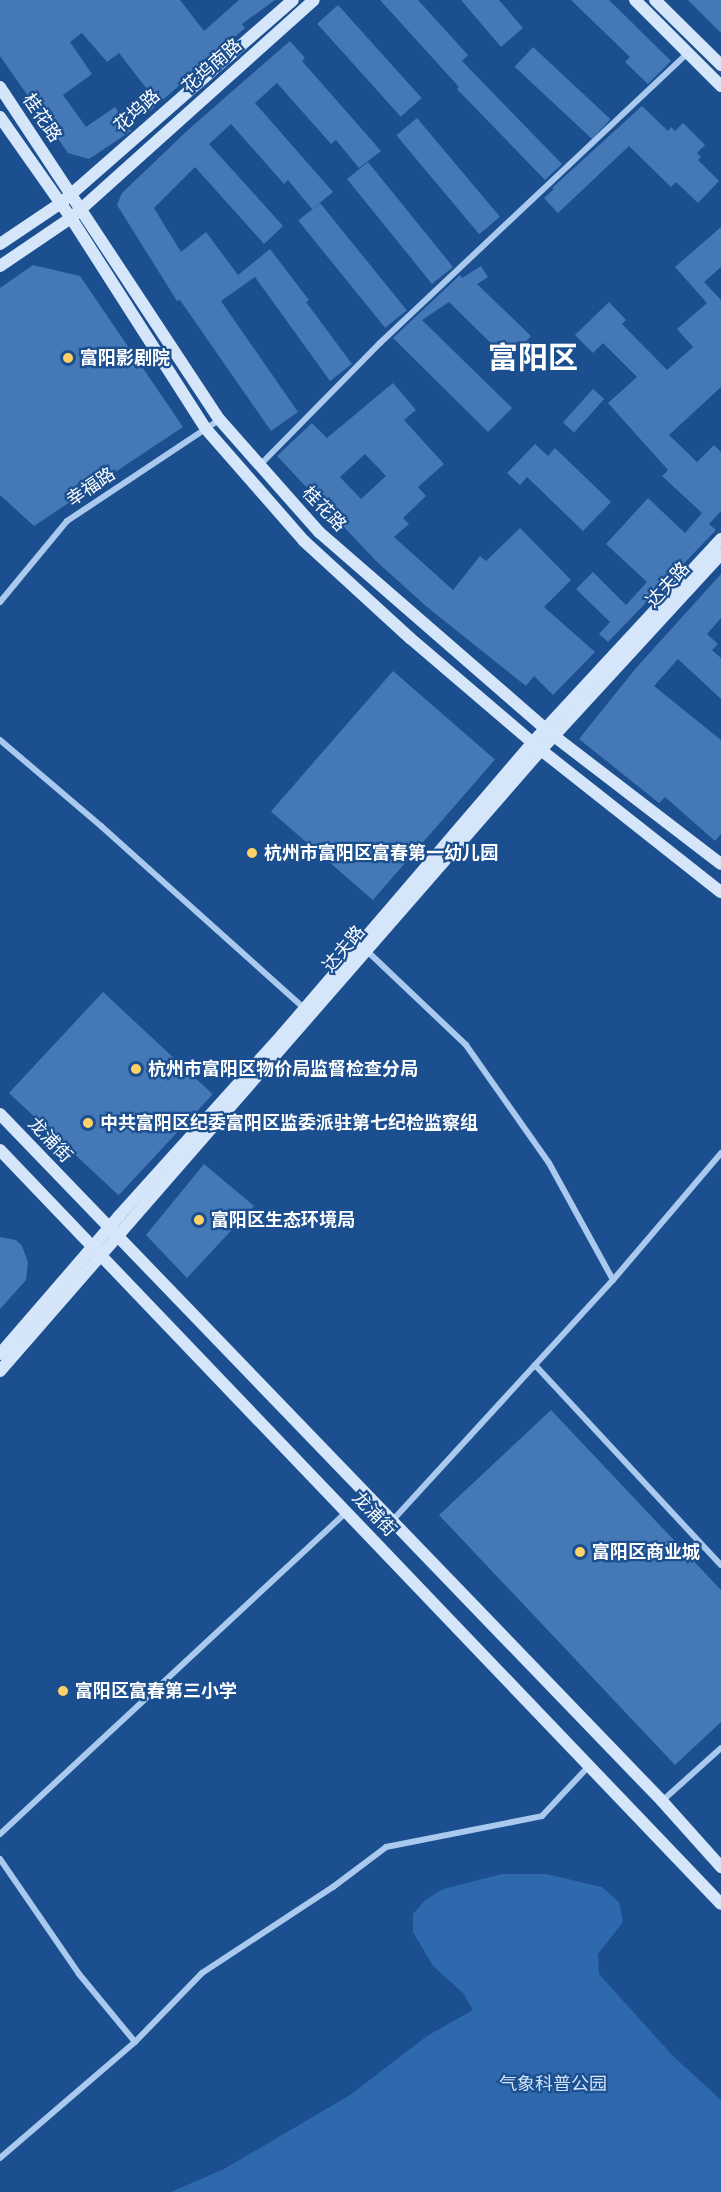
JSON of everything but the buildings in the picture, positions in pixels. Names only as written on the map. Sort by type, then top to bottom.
[{"type":"main road","name":"花坞路","points":[[0,244],[61,203],[293,0]]},
{"type":"main road","name":"花坞南路","points":[[82,208],[314,0]]},
{"type":"main road","points":[[635,0],[721,86]]},
{"type":"main road","points":[[655,0],[721,65]]},
{"type":"main road","name":"桂花路","points":[[0,87],[82,208],[219,419],[319,532],[549,732],[721,864]]},
{"type":"main road","points":[[0,117],[71,218],[206,429],[304,541],[410,638],[536,746],[721,892]]},
{"type":"main road","points":[[0,266],[71,218],[82,208]]},
{"type":"main road","name":"达夫路","points":[[549,732],[721,539]]},
{"type":"main road","name":"达夫路","points":[[0,1371],[97,1251],[304,1008],[536,746],[721,554]]},
{"type":"main road","name":"达夫路","points":[[113,1232],[366,950],[536,746]]},
{"type":"main road","name":"龙浦街","points":[[0,1114],[662,1801],[721,1867]]},
{"type":"main road","name":"龙浦街","points":[[0,1150],[721,1904]]},
{"type":"main road","name":"达夫路","points":[[0,1354],[97,1251]]},
{"type":"street","points":[[260,465],[380,343],[688,53]]},
{"type":"street","name":"幸福路","points":[[0,602],[67,521],[219,419]]},
{"type":"street","points":[[0,740],[101,826],[304,1008]]},
{"type":"street","points":[[366,950],[466,1045],[549,1163],[614,1280]]},
{"type":"street","points":[[392,1521],[614,1280],[721,1154]]},
{"type":"street","points":[[535,1365],[721,1565]]},
{"type":"street","points":[[0,1834],[346,1512]]},
{"type":"street","points":[[662,1801],[721,1748]]},
{"type":"street","points":[[0,2158],[135,2042],[202,1973],[333,1887],[386,1848],[542,1816],[589,1766]]},
{"type":"street","points":[[0,1859],[79,1974],[135,2042]]},
{"type":"green space","name":"气象科普公园","points":[[502,1874],[546,1874],[602,1887],[619,1902],[623,1922],[598,1954],[599,1974],[672,2055],[721,2100],[721,2192],[171,2192],[224,2169],[350,2095],[427,2036],[473,2010],[463,1993],[433,1966],[413,1932],[413,1914],[425,1900],[443,1889]]},
{"type":"place","name":"富阳影剧院","points":[[68,358]]},
{"type":"place","name":"杭州市富阳区富春第一幼儿园","points":[[252,853]]},
{"type":"place","name":"杭州市富阳区物价局监督检查分局","points":[[136,1069]]},
{"type":"place","name":"中共富阳区纪委富阳区监委派驻第七纪检监察组","points":[[88,1123]]},
{"type":"place","name":"富阳区生态环境局","points":[[199,1220]]},
{"type":"place","name":"富阳区商业城","points":[[580,1552]]},
{"type":"place","name":"富阳区富春第三小学","points":[[63,1691]]},
{"type":"district","name":"富阳区","points":[[533,359]]}]
